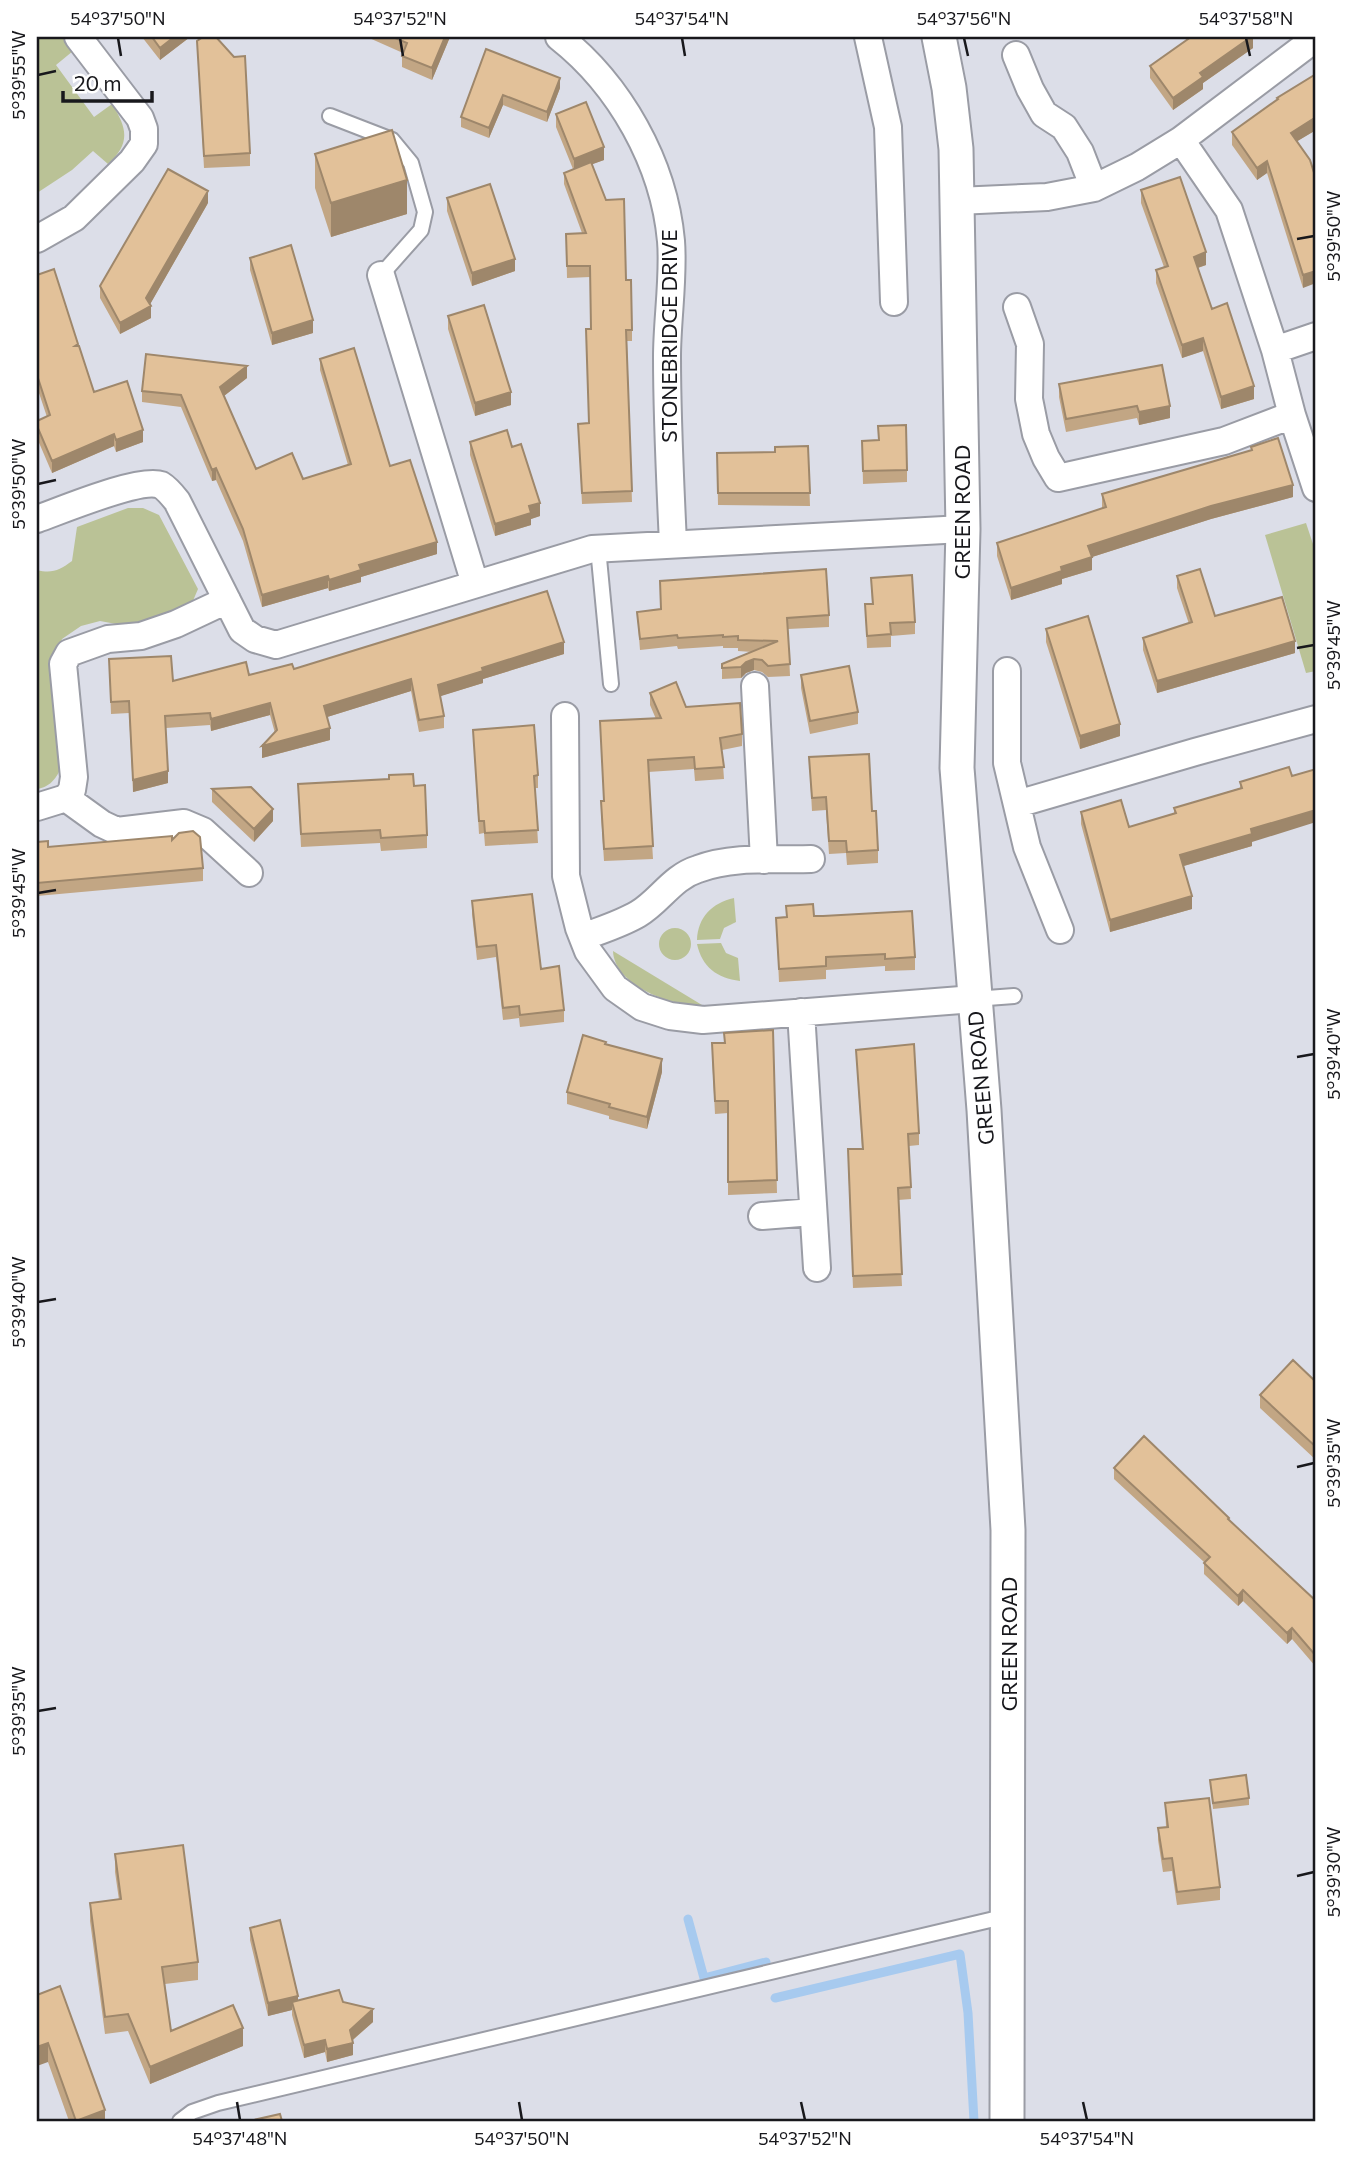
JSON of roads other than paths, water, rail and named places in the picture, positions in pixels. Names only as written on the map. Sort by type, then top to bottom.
[{"type":"street","points":[[37,239],[74,218],[132,161],[144,144],[144,129],[140,118],[78,37]]},
{"type":"street","points":[[868,37],[888,127],[894,302]]},
{"type":"street","name":"GREEN ROAD","points":[[939,37],[955,137],[957,201],[963,529],[957,768],[984,1123],[1008,1530],[1007,2121]]},
{"type":"street","name":"STONEBRIDGE DRIVE","points":[[569,40],[618,100],[634,126],[653,163],[666,205],[671,243],[667,418],[673,543]]},
{"type":"street","points":[[957,201],[1047,197],[1094,188],[1138,167],[1181,140],[1297,43]]},
{"type":"street","points":[[1016,55],[1044,114],[1064,127],[1080,152],[1094,188]]},
{"type":"street","points":[[1181,140],[1229,209],[1316,488]]},
{"type":"street","points":[[381,275],[475,584]]},
{"type":"street","points":[[1017,307],[1030,344],[1029,399],[1036,434],[1058,478],[1224,441],[1292,415]]},
{"type":"street","points":[[1275,350],[1316,336]]},
{"type":"street","points":[[37,519],[106,494],[146,484],[161,485],[177,501],[242,630],[255,639],[276,645],[597,548],[963,529]]},
{"type":"street","points":[[37,807],[66,798],[72,789],[74,777],[63,664],[69,653],[108,639],[141,636],[176,624],[227,600]]},
{"type":"street","points":[[1007,671],[1007,763],[1027,846],[1060,930]]},
{"type":"street","points":[[755,686],[764,860]]},
{"type":"street","points":[[565,716],[566,876],[589,951],[615,988],[642,1007],[670,1016],[704,1020],[974,999]]},
{"type":"street","points":[[1017,804],[1195,751],[1316,719]]},
{"type":"street","points":[[66,798],[102,824],[117,831],[184,823],[203,831],[249,873]]},
{"type":"street","points":[[583,937],[637,915],[654,903],[674,881],[695,869],[714,864],[811,859]]},
{"type":"street","points":[[801,1012],[817,1268]]},
{"type":"street","points":[[762,1216],[813,1212]]},
{"type":"lane","points":[[330,116],[392,140],[411,163],[425,212],[421,230],[381,275]]},
{"type":"lane","points":[[597,548],[611,684]]},
{"type":"lane","points":[[974,999],[1014,996]]},
{"type":"lane","points":[[180,2121],[192,2112],[218,2104],[1009,1916]]},
{"type":"waterway","points":[[688,1919],[704,1978],[766,1962]]},
{"type":"waterway","points":[[775,1998],[960,1954],[968,2013],[974,2121]]}]
